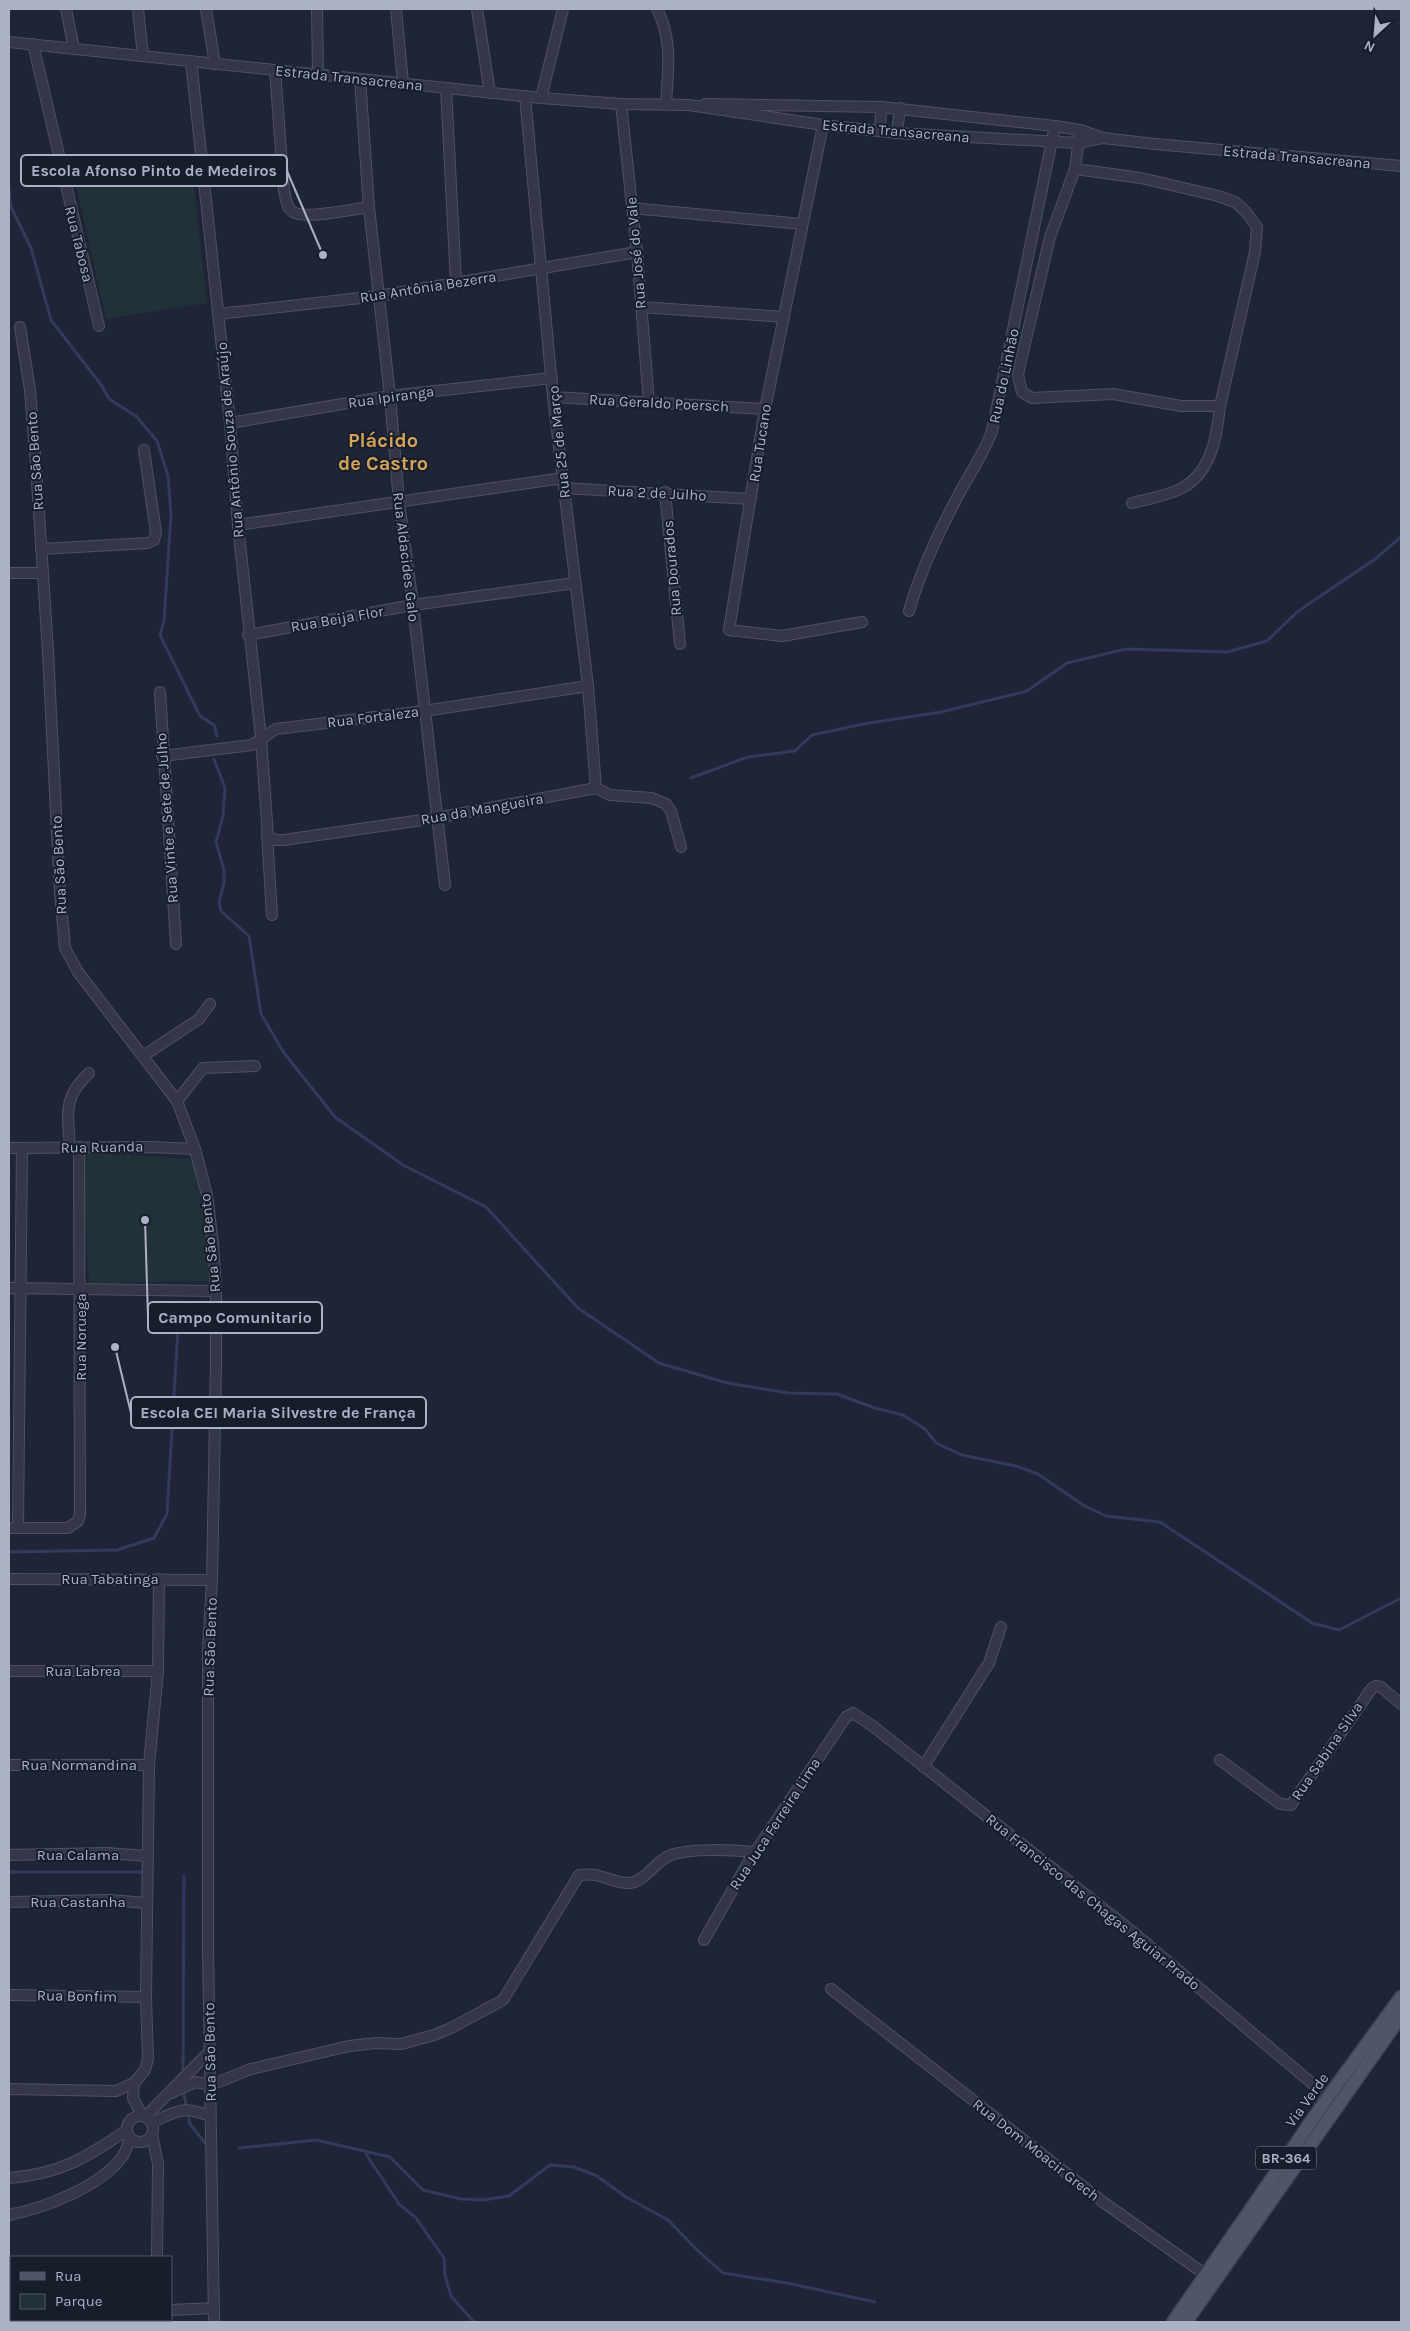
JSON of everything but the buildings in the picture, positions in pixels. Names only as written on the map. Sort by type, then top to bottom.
[{"type":"main road","name":"Via Verde","points":[[1173,2322],[1328,2097],[1401,1997]]},
{"type":"main road","name":"Via Verde","points":[[1186,2322],[1401,2016]]},
{"type":"street","points":[[66,9],[74,48]]},
{"type":"street","points":[[138,9],[143,56]]},
{"type":"street","points":[[206,9],[215,64]]},
{"type":"street","points":[[317,9],[318,75]]},
{"type":"street","points":[[396,9],[403,83]]},
{"type":"street","points":[[477,9],[490,93]]},
{"type":"street","points":[[541,98],[563,9]]},
{"type":"street","points":[[656,9],[665,25],[669,50],[666,104]]},
{"type":"street","name":"Estrada Transacreana","points":[[9,42],[490,93],[621,104],[689,105],[722,103],[900,108],[1055,126],[1080,130],[1103,138],[1401,166]]},
{"type":"street","name":"Rua Tabosa","points":[[33,44],[99,326]]},
{"type":"street","name":"Rua Antônio Souza de Araújo","points":[[191,61],[230,423],[248,635],[261,738],[267,833]]},
{"type":"street","points":[[275,70],[287,206],[296,214],[310,215],[369,207]]},
{"type":"street","name":"Rua Aldacides Galo","points":[[360,79],[369,207],[390,396],[399,502],[413,605],[445,885]]},
{"type":"street","points":[[446,88],[456,284]]},
{"type":"street","name":"Rua 25 de Março","points":[[525,96],[553,397],[588,686],[596,788]]},
{"type":"street","name":"Rua José do Vale","points":[[621,104],[637,252],[649,404]]},
{"type":"street","name":"Estrada Transacreana","points":[[689,105],[823,125],[897,133],[1080,143],[1103,138]]},
{"type":"street","points":[[880,131],[881,107]]},
{"type":"street","points":[[897,133],[900,108]]},
{"type":"street","name":"Rua Tucano","points":[[823,125],[765,409],[729,630],[782,636],[862,622]]},
{"type":"street","name":"Rua do Linhão","points":[[909,611],[919,576],[960,491],[987,446],[992,431],[1055,126]]},
{"type":"street","points":[[1080,130],[1080,143],[1075,169],[1050,237],[1018,374],[1022,392],[1032,398],[1113,394],[1181,406],[1220,406]]},
{"type":"street","points":[[62,174],[201,162]]},
{"type":"street","points":[[1075,169],[1142,178],[1218,196],[1235,202],[1252,218],[1257,227],[1255,252],[1220,406],[1213,448],[1200,473],[1180,489],[1132,503]]},
{"type":"street","points":[[632,208],[802,224]]},
{"type":"street","name":"Rua Antônia Bezerra","points":[[218,314],[378,296],[637,252]]},
{"type":"street","points":[[641,307],[784,317]]},
{"type":"street","name":"Rua São Bento","points":[[20,327],[30,390],[48,652],[60,893],[65,948],[78,972],[176,1101],[195,1149],[207,1195],[216,1291],[212,1580],[208,1650],[210,2116],[214,2322]]},
{"type":"street","name":"Rua Ipiranga","points":[[230,423],[390,396],[552,378]]},
{"type":"street","name":"Rua Geraldo Poersch","points":[[553,397],[649,404],[765,409]]},
{"type":"street","points":[[41,549],[148,543],[154,540],[156,532],[144,450]]},
{"type":"street","name":"Rua 2 de Julho","points":[[238,525],[399,502],[563,483],[750,499]]},
{"type":"street","name":"Rua Dourados","points":[[665,492],[680,644]]},
{"type":"street","points":[[9,573],[42,574]]},
{"type":"street","name":"Rua Beija Flor","points":[[248,635],[413,605],[576,583]]},
{"type":"street","name":"Rua Fortaleza","points":[[162,756],[252,745],[276,729],[424,711],[588,686]]},
{"type":"street","name":"Rua Vinte e Sete de Julho","points":[[160,692],[162,756],[176,944]]},
{"type":"street","name":"Rua da Mangueira","points":[[267,833],[270,838],[280,840],[436,818],[596,788],[610,795],[652,798],[666,804],[671,812],[681,847]]},
{"type":"street","points":[[267,833],[272,916]]},
{"type":"street","points":[[143,1056],[199,1019],[210,1004]]},
{"type":"street","points":[[176,1101],[203,1068],[255,1066]]},
{"type":"street","name":"Rua Noruega","points":[[14,1528],[68,1528],[73,1525],[80,1514],[81,1289],[75,1148],[68,1111],[71,1095],[76,1086],[89,1073]]},
{"type":"street","name":"Rua Ruanda","points":[[9,1148],[195,1149]]},
{"type":"street","points":[[14,1528],[21,1288],[22,1148]]},
{"type":"street","points":[[9,1288],[216,1291]]},
{"type":"street","name":"Rua Tabatinga","points":[[9,1579],[212,1580]]},
{"type":"street","points":[[9,2089],[116,2091],[134,2083],[145,2070],[148,2059],[146,1997],[149,1765],[158,1672],[159,1579]]},
{"type":"street","points":[[923,1766],[989,1664],[1001,1627]]},
{"type":"street","name":"Rua Labrea","points":[[9,1671],[158,1672]]},
{"type":"street","name":"Rua Sabina Silva","points":[[1220,1760],[1272,1798],[1288,1806],[1295,1802],[1366,1696],[1376,1686],[1381,1687],[1401,1704]]},
{"type":"street","name":"Rua Francisco das Chagas Aguiar Prado","points":[[853,1713],[1133,1932],[1328,2097]]},
{"type":"street","name":"Rua Juca Ferreira Lima","points":[[704,1940],[755,1852],[846,1717],[853,1713]]},
{"type":"street","name":"Rua Normandina","points":[[9,1765],[149,1765]]},
{"type":"street","points":[[171,2093],[196,2082],[211,2085],[251,2069],[349,2046],[376,2043],[401,2044],[434,2035],[503,2000],[579,1874],[592,1873],[628,1883],[643,1878],[654,1865],[671,1854],[706,1851],[755,1852]]},
{"type":"street","name":"Rua Calama","points":[[9,1855],[107,1853],[147,1856]]},
{"type":"street","name":"Rua Castanha","points":[[9,1902],[110,1900],[147,1903]]},
{"type":"street","name":"Rua Dom Moacir Grech","points":[[831,1989],[1103,2202],[1206,2275]]},
{"type":"street","name":"Rua Bonfim","points":[[9,1996],[146,1997]]},
{"type":"street","points":[[9,2215],[32,2210],[63,2199],[95,2180],[122,2156],[131,2137],[144,2118],[171,2093],[210,2051]]},
{"type":"street","points":[[134,2083],[133,2098],[152,2135],[158,2164],[157,2256]]},
{"type":"street","points":[[116,2091],[127,2098],[144,2118]]},
{"type":"street","points":[[144,2118],[189,2108],[210,2116]]},
{"type":"street","points":[[9,2178],[57,2170],[131,2137],[145,2140],[152,2135]]},
{"type":"street","points":[[131,2137],[147,2148],[158,2164]]},
{"type":"street","points":[[172,2310],[214,2308]]},
{"type":"green space","points":[[192,170],[207,303],[106,319],[75,181]]},
{"type":"green space","points":[[81,1152],[193,1159],[215,1281],[89,1283]]},
{"type":"waterway","points":[[9,188],[11,207],[31,248],[51,320],[102,386],[109,399],[136,416],[157,441],[168,476],[171,515],[164,621],[160,635],[200,716],[214,725],[217,736]]},
{"type":"waterway","points":[[691,778],[748,757],[795,751],[812,735],[863,724],[941,712],[1027,691],[1067,663],[1126,649],[1227,652],[1267,641],[1297,612],[1375,559],[1401,537]]},
{"type":"waterway","points":[[214,759],[225,788],[223,816],[216,842],[224,870],[224,883],[219,902],[221,911],[249,936],[261,1014],[284,1053],[335,1117],[403,1165],[486,1207],[578,1308],[659,1363],[727,1383],[789,1393],[837,1394],[875,1408],[903,1415],[925,1429],[936,1443],[962,1455],[1016,1466],[1038,1474],[1083,1505],[1106,1516],[1160,1522],[1312,1623],[1339,1630],[1401,1598]]},
{"type":"waterway","points":[[9,1552],[117,1550],[154,1538],[167,1514],[179,1312]]},
{"type":"waterway","points":[[9,1872],[146,1872]]},
{"type":"waterway","points":[[183,2073],[184,1876]]},
{"type":"waterway","points":[[183,2090],[190,2124],[205,2143]]},
{"type":"waterway","points":[[239,2148],[316,2140],[390,2157],[423,2190],[461,2199],[483,2200],[509,2196],[550,2165],[574,2167],[597,2176],[626,2197],[668,2220],[723,2273],[787,2283],[875,2302]]},
{"type":"waterway","points":[[366,2154],[399,2204],[416,2218],[444,2258],[445,2275],[451,2296],[474,2322]]},
{"type":"place","name":"Escola Afonso Pinto de Medeiros","points":[[323,255]]},
{"type":"place","name":"Campo Comunitario","points":[[145,1220]]},
{"type":"place","name":"Escola CEI Maria Silvestre de França","points":[[115,1347]]},
{"type":"district","name":"Plácido de Castro","points":[[383,452]]}]
